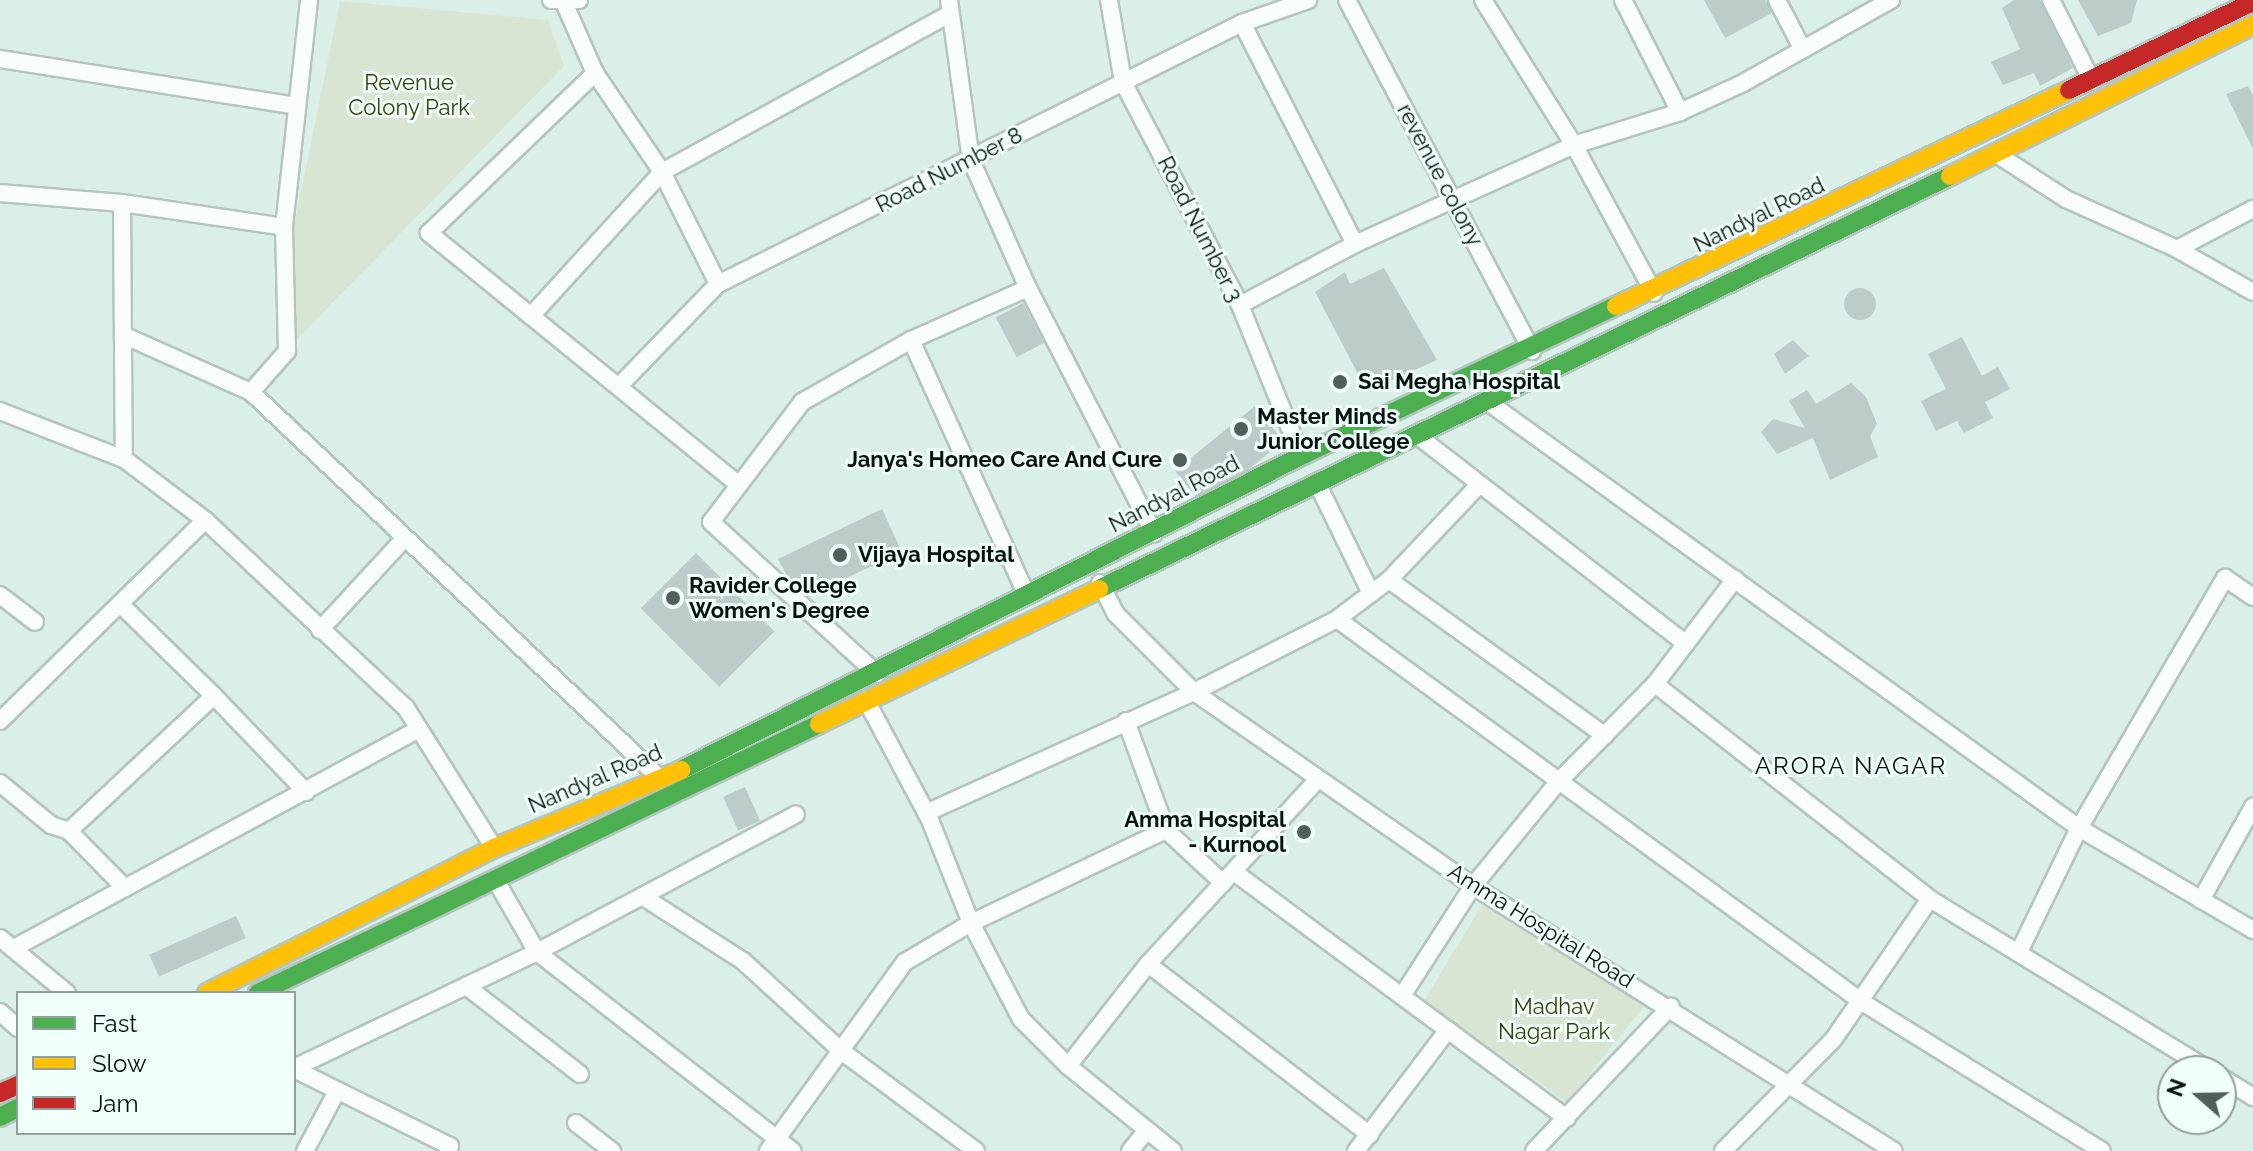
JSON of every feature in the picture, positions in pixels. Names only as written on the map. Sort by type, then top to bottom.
[{"type":"main road","name":"Nandyal Road","points":[[211,991],[494,848],[661,779],[877,674],[1026,593],[1154,533],[1301,456],[1654,293],[2253,2]]},
{"type":"main road","name":"Nandyal Road","points":[[262,991],[1418,436],[2253,25]]},
{"type":"street","points":[[251,392],[287,351],[284,227],[309,0]]},
{"type":"street","points":[[564,0],[595,73],[662,172],[718,284]]},
{"type":"street","name":"Road Number 3","points":[[1109,0],[1123,82],[1240,305],[1301,456]]},
{"type":"street","name":"Road Number 8","points":[[620,385],[718,284],[1242,23],[1308,0]]},
{"type":"street","name":"revenue colony","points":[[1347,0],[1532,351]]},
{"type":"street","points":[[1483,0],[1574,145],[1654,293]]},
{"type":"street","points":[[1623,0],[1680,112]]},
{"type":"street","points":[[1777,0],[1803,50]]},
{"type":"street","points":[[1240,305],[1355,244],[1456,203],[1574,145],[1680,112],[1803,50],[1891,0]]},
{"type":"street","points":[[2051,0],[2092,81]]},
{"type":"street","points":[[531,316],[662,172],[949,7],[971,160],[1028,288],[1154,533]]},
{"type":"street","points":[[1242,23],[1355,244]]},
{"type":"street","points":[[0,59],[296,106]]},
{"type":"street","points":[[595,73],[429,233],[620,385],[739,485]]},
{"type":"street","points":[[1995,153],[2066,199],[2177,249],[2253,292]]},
{"type":"street","points":[[0,193],[122,203],[284,227]]},
{"type":"street","points":[[122,203],[124,459]]},
{"type":"street","points":[[2177,249],[2253,209]]},
{"type":"street","points":[[877,674],[711,522],[802,402],[911,340],[1028,288]]},
{"type":"street","points":[[123,335],[251,392],[661,779]]},
{"type":"street","points":[[911,340],[1026,593]]},
{"type":"street","points":[[1488,402],[2079,828],[2253,930]]},
{"type":"street","points":[[0,411],[124,459],[205,520],[406,708],[494,848]]},
{"type":"street","points":[[1418,436],[1478,486],[1686,644]]},
{"type":"street","points":[[1317,483],[1371,593]]},
{"type":"street","points":[[926,813],[1194,692],[1337,619],[1389,580],[1478,486]]},
{"type":"street","points":[[0,721],[205,520]]},
{"type":"street","points":[[320,630],[405,538]]},
{"type":"street","points":[[1091,562],[1116,614],[1194,692]]},
{"type":"street","points":[[2019,952],[2079,828],[2225,578],[2253,597]]},
{"type":"street","points":[[1402,996],[1473,886],[1558,782],[1655,684],[1735,579]]},
{"type":"street","points":[[1389,580],[1605,736]]},
{"type":"street","points":[[0,595],[35,622]]},
{"type":"street","points":[[121,605],[306,792]]},
{"type":"street","points":[[1337,619],[1862,1002],[2102,1151]]},
{"type":"street","points":[[1655,684],[1930,899],[2185,1055]]},
{"type":"street","name":"Amma Hospital Road","points":[[1194,692],[1473,886],[1671,1006],[1786,1087],[1893,1151]]},
{"type":"street","points":[[69,831],[214,696]]},
{"type":"street","points":[[866,700],[926,813],[971,923],[1021,1019],[1068,1066],[1173,1151]]},
{"type":"street","points":[[1126,721],[1166,830],[1229,878],[1402,996],[1567,1118]]},
{"type":"street","points":[[65,991],[7,943],[125,888],[419,729]]},
{"type":"street","points":[[1068,1066],[1148,964],[1318,779]]},
{"type":"street","points":[[0,783],[51,825],[69,831],[125,888]]},
{"type":"street","points":[[2201,900],[2253,807]]},
{"type":"street","points":[[296,1068],[537,952],[796,814]]},
{"type":"street","points":[[772,1145],[905,962],[971,923],[1166,830]]},
{"type":"street","points":[[495,879],[537,952],[772,1145],[793,1151]]},
{"type":"street","points":[[642,896],[743,961],[840,1050],[976,1151]]},
{"type":"street","points":[[1723,1151],[1786,1087],[1862,1002],[1930,899]]},
{"type":"street","points":[[1148,964],[1370,1135]]},
{"type":"street","points":[[466,986],[580,1074]]},
{"type":"street","points":[[1534,1151],[1671,1006]]},
{"type":"street","points":[[0,1012],[16,1026]]},
{"type":"street","points":[[1356,1151],[1448,1030]]},
{"type":"street","points":[[296,1070],[450,1146],[448,1151]]},
{"type":"street","points":[[305,1151],[337,1091]]},
{"type":"street","points":[[576,1123],[612,1151]]},
{"type":"street","points":[[1130,1151],[1147,1130]]},
{"type":"green space","name":"Revenue Colony Park","points":[[340,1],[548,20],[564,66],[296,340],[294,226]]},
{"type":"green space","name":"Madhav Nagar Park","points":[[1482,905],[1647,1003],[1567,1102],[1424,1001]]},
{"type":"building","points":[[1704,0],[1766,0],[1772,13],[1725,38]]},
{"type":"building","points":[[2014,0],[2040,0],[2073,68],[2040,86],[2034,73],[2003,85],[1991,62],[2020,49],[2002,8]]},
{"type":"building","points":[[2078,0],[2137,0],[2131,23],[2098,36]]},
{"type":"building","points":[[2248,86],[2253,95],[2253,149],[2226,94]]},
{"type":"building","points":[[1384,268],[1437,360],[1367,391],[1315,292],[1345,272],[1350,284]]},
{"type":"building","points":[[1860,288],[1872,292],[1876,304],[1872,316],[1860,320],[1848,316],[1844,304],[1848,292]]},
{"type":"building","points":[[1023,303],[1044,343],[1017,357],[996,318]]},
{"type":"building","points":[[1962,337],[1982,376],[1998,367],[2010,389],[1985,402],[1993,418],[1964,433],[1957,421],[1936,431],[1921,401],[1946,389],[1928,354]]},
{"type":"building","points":[[1793,340],[1809,356],[1785,374],[1774,354]]},
{"type":"building","points":[[1851,383],[1866,397],[1877,424],[1870,436],[1878,457],[1830,480],[1813,438],[1777,454],[1761,432],[1773,419],[1805,428],[1789,401],[1807,390],[1816,404]]},
{"type":"building","points":[[1255,406],[1283,441],[1203,506],[1175,471]]},
{"type":"building","name":"Vijaya Hospital","points":[[882,509],[902,552],[808,596],[787,576],[778,559]]},
{"type":"building","points":[[696,553],[774,631],[719,687],[641,608]]},
{"type":"building","points":[[745,787],[760,821],[738,831],[723,797]]},
{"type":"building","points":[[236,916],[246,938],[159,977],[149,955]]},
{"type":"traffic: fast","points":[[1099,589],[1950,176]]},
{"type":"traffic: fast","points":[[681,770],[1301,456],[1616,306]]},
{"type":"traffic: fast","points":[[262,991],[819,724]]},
{"type":"traffic: fast","points":[[0,1117],[16,1109]]},
{"type":"traffic: slow","points":[[1950,176],[2253,25]]},
{"type":"traffic: slow","points":[[1616,306],[2069,90]]},
{"type":"traffic: slow","points":[[819,724],[1099,589]]},
{"type":"traffic: slow","points":[[211,991],[494,848],[681,770]]},
{"type":"traffic: jam","points":[[2069,90],[2253,2]]},
{"type":"traffic: jam","points":[[0,1093],[16,1086]]},
{"type":"place","name":"Sai Megha Hospital","points":[[1340,382]]},
{"type":"place","name":"Master Minds Junior College","points":[[1241,429]]},
{"type":"place","name":"Janya's Homeo Care And Cure","points":[[1180,460]]},
{"type":"place","name":"Vijaya Hospital","points":[[840,555]]},
{"type":"place","name":"Ravider College Women's Degree","points":[[673,598]]},
{"type":"place","name":"Amma Hospital - Kurnool","points":[[1304,832]]},
{"type":"district","name":"ARORA NAGAR","points":[[1851,766]]}]
